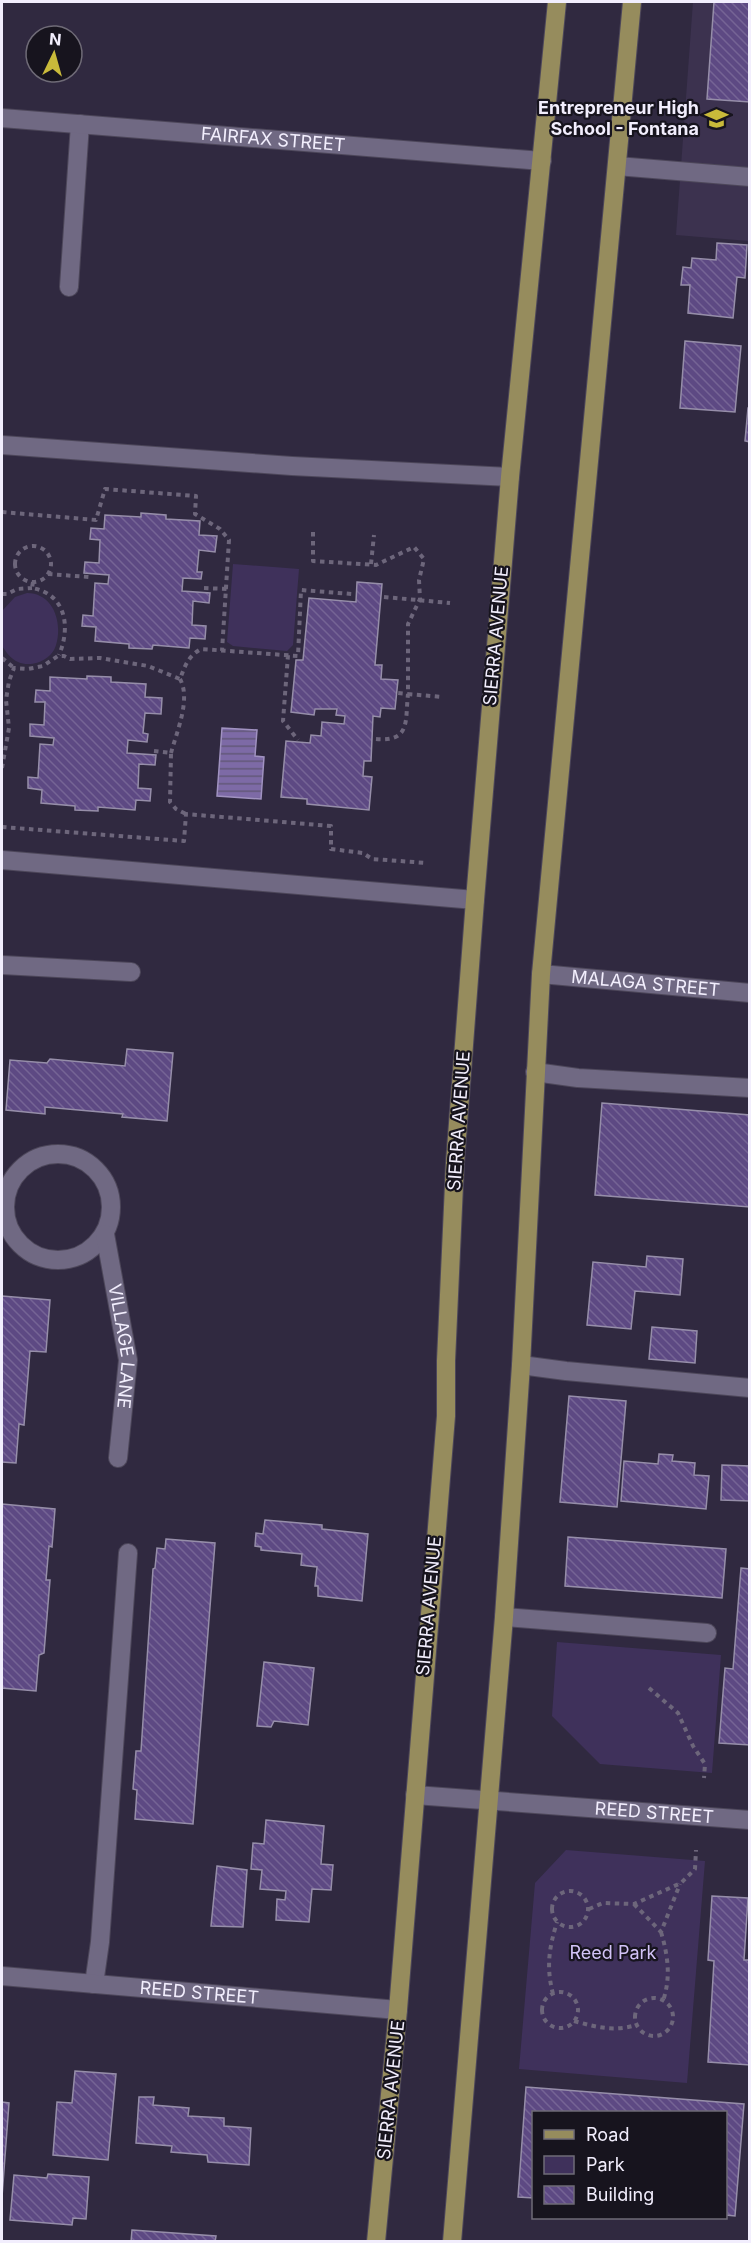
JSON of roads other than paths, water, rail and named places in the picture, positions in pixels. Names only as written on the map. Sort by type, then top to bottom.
[{"type":"main road","name":"SIERRA AVENUE","points":[[376,2241],[398,2010],[446,1416],[446,1361],[455,1163],[475,900],[510,477],[557,2]]},
{"type":"main road","points":[[452,2241],[504,1617],[521,1365],[541,974],[632,2]]},
{"type":"street","name":"FAIRFAX STREET","points":[[2,118],[542,161]]},
{"type":"street","points":[[69,287],[80,124]]},
{"type":"street","points":[[617,166],[750,177]]},
{"type":"street","points":[[2,445],[292,466],[510,477]]},
{"type":"street","points":[[2,860],[475,900]]},
{"type":"street","points":[[2,965],[130,972]]},
{"type":"street","name":"MALAGA STREET","points":[[541,974],[750,993]]},
{"type":"street","points":[[535,1072],[750,1088]]},
{"type":"street","points":[[51,1154],[68,1154],[84,1160],[98,1170],[107,1185],[112,1201],[111,1218],[105,1234],[95,1247],[81,1256],[65,1261],[49,1260],[33,1254],[20,1245],[3,1216],[10,1183],[21,1168],[34,1159],[51,1154]]},
{"type":"street","name":"VILLAGE LANE","points":[[105,1234],[128,1360],[118,1458]]},
{"type":"street","points":[[521,1365],[750,1388]]},
{"type":"street","points":[[94,1984],[100,1942],[128,1553]]},
{"type":"street","points":[[504,1617],[707,1633]]},
{"type":"street","name":"REED STREET","points":[[415,1795],[750,1820]]},
{"type":"street","name":"REED STREET","points":[[2,1976],[398,2010]]},
{"type":"place","name":"Entrepreneur High School - Fontana","points":[[717,118]]},
{"type":"park label","name":"Reed Park","points":[[613,1953]]}]
